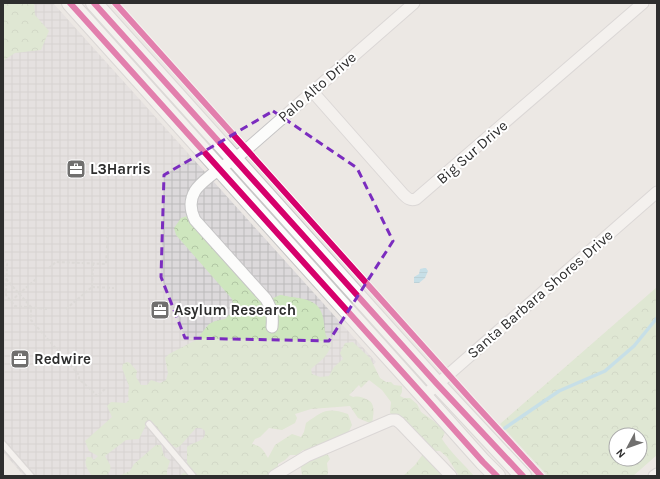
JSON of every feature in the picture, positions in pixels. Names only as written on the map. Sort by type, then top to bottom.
[{"type":"main road","points":[[70,3],[497,476]]},
{"type":"main road","points":[[94,3],[437,384],[523,476]]},
{"type":"street","name":"Palo Alto Drive","points":[[272,327],[273,317],[266,299],[195,220],[191,212],[190,204],[192,196],[196,190],[234,160],[414,3]]},
{"type":"street","name":"Big Sur Drive","points":[[312,91],[403,194],[412,200],[416,200],[643,3]]},
{"type":"street","name":"Santa Barbara Shores Drive","points":[[424,396],[657,192]]},
{"type":"street","points":[[274,476],[307,456],[391,420],[396,420],[451,476]]},
{"type":"lane","points":[[149,424],[193,476]]},
{"type":"lane","points":[[3,444],[31,476]]},
{"type":"path","points":[[49,268],[56,262],[106,264],[109,210]]},
{"type":"path","points":[[3,260],[7,264],[6,295],[10,301],[15,306],[48,309]]},
{"type":"path","points":[[92,287],[93,264]]},
{"type":"path","points":[[6,279],[31,307],[31,320],[79,375],[79,379],[85,386],[89,386],[97,396],[106,388]]},
{"type":"path","points":[[10,301],[36,279]]},
{"type":"path","points":[[66,309],[92,287],[114,288]]},
{"type":"highlighted area","points":[[273,111],[357,168],[393,241],[329,341],[185,338],[161,277],[164,175]]},
{"type":"shaded area","points":[[3,3],[53,3],[376,362],[363,373],[263,418],[203,476],[24,476],[3,452]]},
{"type":"green space","points":[[3,3],[34,3],[35,15],[49,31],[41,50],[15,53],[3,61]]},
{"type":"green space","points":[[187,216],[193,220],[271,299],[281,295],[306,300],[314,303],[320,309],[325,333],[331,343],[329,351],[326,355],[311,369],[312,374],[320,377],[329,376],[334,367],[343,359],[340,353],[345,343],[353,342],[370,358],[380,378],[386,382],[391,382],[394,385],[402,386],[400,396],[410,398],[417,404],[421,412],[435,422],[445,432],[442,439],[445,444],[474,476],[459,476],[447,457],[440,451],[431,451],[423,437],[415,437],[390,413],[391,402],[382,390],[369,380],[361,388],[359,385],[349,395],[363,398],[372,403],[374,410],[372,424],[358,418],[350,406],[311,409],[295,414],[297,418],[295,423],[282,430],[269,428],[260,437],[255,439],[252,444],[260,447],[268,458],[275,445],[292,434],[301,437],[306,423],[321,413],[326,411],[335,411],[348,414],[352,425],[344,441],[321,451],[328,455],[330,459],[327,463],[327,476],[302,475],[300,461],[311,452],[303,450],[297,455],[290,455],[278,464],[278,471],[272,476],[179,476],[187,471],[189,467],[187,463],[187,447],[202,439],[205,435],[205,431],[201,428],[196,428],[180,446],[176,448],[168,442],[156,439],[155,435],[146,425],[139,439],[126,440],[105,456],[111,468],[106,476],[92,476],[86,467],[86,460],[87,457],[91,457],[94,460],[98,456],[89,451],[85,441],[112,417],[107,406],[111,402],[126,403],[129,400],[129,386],[122,368],[123,364],[127,362],[130,363],[137,371],[136,377],[141,385],[147,385],[151,380],[160,383],[166,380],[168,373],[165,358],[169,354],[196,340],[209,324],[225,319],[230,314],[233,304],[232,299],[176,235],[174,228],[181,218]]},
{"type":"green space","points":[[657,287],[657,455],[648,463],[648,427],[608,427],[608,467],[643,467],[633,476],[548,476],[500,424]]},
{"type":"green space","points":[[156,445],[161,445],[164,456],[170,461],[167,476],[119,476],[130,471],[134,464]]},
{"type":"green space","points":[[423,454],[442,474],[441,476],[403,476],[415,465]]},
{"type":"water","points":[[424,268],[428,271],[425,278],[419,283],[414,283],[414,277],[419,274],[420,269]]},
{"type":"waterway","points":[[505,428],[559,391],[605,371],[634,346],[657,318]]},
{"type":"cycle path","points":[[70,3],[497,476]]},
{"type":"cycle path","points":[[94,3],[437,384],[523,476]]},
{"type":"cycle path","points":[[115,3],[541,476]]},
{"type":"place","name":"L3Harris","points":[[76,169]]},
{"type":"place","name":"Asylum Research","points":[[160,310]]},
{"type":"place","name":"Redwire","points":[[20,359]]}]
